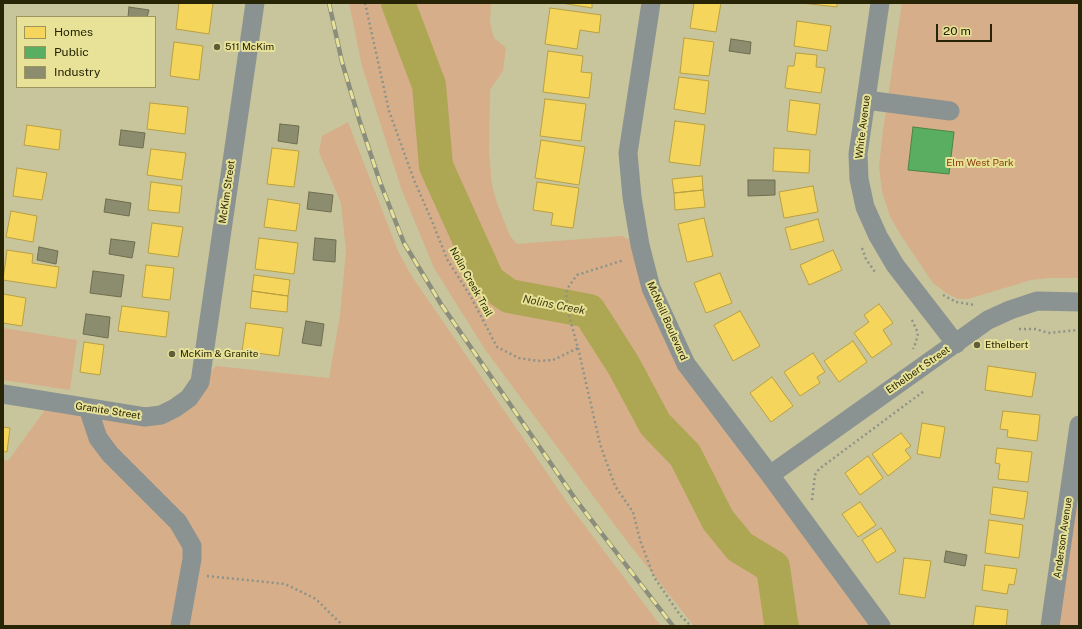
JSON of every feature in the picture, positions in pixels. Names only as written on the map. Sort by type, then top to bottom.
[{"type":"street","name":"McKim Street","points":[[200,382],[255,3]]},
{"type":"street","name":"McNeill Boulevard","points":[[652,3],[628,153],[632,197],[642,255],[651,288],[686,364],[881,626]]},
{"type":"street","name":"White Avenue","points":[[880,3],[858,154],[859,179],[865,207],[878,236],[895,265],[956,344]]},
{"type":"street","points":[[866,100],[950,111]]},
{"type":"street","name":"Ethelbert Street","points":[[770,475],[988,320],[1010,310],[1037,301],[1079,302]]},
{"type":"street","name":"Granite Street","points":[[3,394],[145,417],[161,415],[175,408],[189,398],[200,382]]},
{"type":"street","points":[[88,408],[98,438],[110,454],[178,522],[192,546],[192,559],[188,574],[180,626]]},
{"type":"street","name":"Anderson Avenue","points":[[1050,626],[1079,425]]},
{"type":"path","name":"Nolin Creek Trail","points":[[365,3],[389,111],[414,180],[432,221],[446,259],[471,297],[496,347],[519,358],[538,361],[553,360],[578,348]]},
{"type":"path","points":[[642,255],[577,275],[566,293],[570,320],[600,444],[615,486],[633,512],[640,540],[654,577],[680,615],[691,626]]},
{"type":"path","points":[[939,292],[956,302],[975,305]]},
{"type":"path","points":[[1015,330],[1022,328],[1036,329],[1048,333],[1079,330]]},
{"type":"path","points":[[812,503],[815,475],[819,468],[925,390]]},
{"type":"path","points":[[188,574],[285,584],[316,599],[340,623],[341,626]]},
{"type":"green space","points":[[349,3],[491,3],[490,22],[494,38],[506,48],[503,71],[490,90],[489,153],[492,185],[497,203],[510,236],[517,244],[622,236],[641,245],[688,363],[882,626],[694,626],[622,535],[484,348],[434,268],[401,188],[362,66]]},
{"type":"green space","name":"Elm West Park","points":[[902,3],[1079,3],[1079,278],[1050,278],[1031,280],[968,299],[958,299],[946,293],[933,283],[902,237],[890,217],[882,191],[879,166]]},
{"type":"green space","points":[[348,122],[398,251],[411,275],[569,505],[661,626],[3,626],[3,459],[8,461],[50,403],[146,419],[201,382],[216,366],[329,378],[340,315],[346,251],[341,203],[319,152],[322,136]]},
{"type":"green space","points":[[3,328],[77,340],[70,390],[3,380]]},
{"type":"green space","points":[[1079,419],[1079,626],[1050,626]]},
{"type":"building: Homes","points":[[179,3],[213,3],[209,34],[176,29]]},
{"type":"building: Homes","points":[[561,3],[592,3],[592,8]]},
{"type":"building: Homes","points":[[694,3],[721,3],[716,32],[690,28]]},
{"type":"building: Homes","points":[[801,3],[837,3],[837,7]]},
{"type":"building: Homes","points":[[550,8],[601,15],[599,33],[580,30],[577,49],[545,44]]},
{"type":"building: Homes","points":[[797,21],[831,26],[827,51],[794,46]]},
{"type":"building: Homes","points":[[684,38],[714,42],[709,76],[680,73]]},
{"type":"building: Homes","points":[[174,42],[203,46],[199,80],[170,76]]},
{"type":"building: Homes","points":[[548,51],[583,56],[581,72],[592,73],[589,98],[543,92]]},
{"type":"building: Homes","points":[[796,53],[817,55],[816,67],[825,68],[821,93],[785,88],[788,66],[794,66]]},
{"type":"building: Homes","points":[[679,77],[709,81],[705,114],[674,109]]},
{"type":"building: Homes","points":[[545,99],[586,104],[581,141],[540,136]]},
{"type":"building: Homes","points":[[790,100],[820,104],[816,135],[787,131]]},
{"type":"building: Homes","points":[[150,103],[188,107],[185,134],[147,129]]},
{"type":"building: Homes","points":[[675,121],[705,125],[700,166],[669,162]]},
{"type":"building: Homes","points":[[27,125],[61,130],[59,150],[24,145]]},
{"type":"building: Homes","points":[[541,140],[585,147],[579,185],[535,178]]},
{"type":"building: Homes","points":[[272,148],[299,151],[294,187],[267,184]]},
{"type":"building: Homes","points":[[774,148],[810,150],[809,173],[773,171]]},
{"type":"building: Homes","points":[[151,149],[186,153],[182,180],[147,175]]},
{"type":"building: Homes","points":[[17,168],[47,173],[42,200],[13,196]]},
{"type":"building: Homes","points":[[702,176],[703,190],[674,193],[672,179]]},
{"type":"building: Homes","points":[[151,182],[182,186],[179,213],[148,210]]},
{"type":"building: Homes","points":[[537,182],[579,188],[573,228],[551,225],[553,213],[533,210]]},
{"type":"building: Homes","points":[[813,186],[818,212],[784,218],[779,192]]},
{"type":"building: Homes","points":[[703,190],[705,207],[675,210],[674,193]]},
{"type":"building: Homes","points":[[268,199],[300,204],[296,231],[264,227]]},
{"type":"building: Homes","points":[[11,211],[37,216],[33,242],[6,237]]},
{"type":"building: Homes","points":[[704,218],[713,256],[687,262],[678,224]]},
{"type":"building: Homes","points":[[818,219],[824,241],[791,250],[785,228]]},
{"type":"building: Homes","points":[[152,223],[183,227],[178,257],[148,253]]},
{"type":"building: Homes","points":[[259,238],[298,243],[294,274],[255,269]]},
{"type":"building: Homes","points":[[7,250],[33,254],[32,263],[59,267],[56,288],[3,280]]},
{"type":"building: Homes","points":[[833,250],[842,270],[809,285],[800,265]]},
{"type":"building: Homes","points":[[146,265],[174,268],[170,300],[142,297]]},
{"type":"building: Homes","points":[[720,273],[732,303],[706,313],[694,283]]},
{"type":"building: Homes","points":[[254,275],[290,280],[288,296],[252,291]]},
{"type":"building: Homes","points":[[252,291],[288,296],[287,312],[250,308]]},
{"type":"building: Homes","points":[[3,294],[26,298],[22,326],[3,323]]},
{"type":"building: Homes","points":[[879,304],[893,323],[883,330],[892,344],[872,358],[854,333],[869,322],[864,315]]},
{"type":"building: Homes","points":[[122,306],[169,312],[166,337],[118,331]]},
{"type":"building: Homes","points":[[740,311],[760,346],[733,361],[714,325]]},
{"type":"building: Homes","points":[[246,323],[283,328],[279,356],[242,351]]},
{"type":"building: Homes","points":[[853,341],[867,362],[839,382],[824,361]]},
{"type":"building: Homes","points":[[84,342],[104,345],[100,375],[80,372]]},
{"type":"building: Homes","points":[[813,353],[825,372],[817,377],[820,383],[800,396],[784,372]]},
{"type":"building: Homes","points":[[988,366],[1036,373],[1032,397],[985,390]]},
{"type":"building: Homes","points":[[772,377],[793,406],[771,422],[750,393]]},
{"type":"building: Homes","points":[[1003,411],[1040,415],[1037,441],[1007,437],[1008,430],[1000,429]]},
{"type":"building: Homes","points":[[922,423],[945,427],[940,458],[917,454]]},
{"type":"building: Homes","points":[[3,427],[10,428],[7,452],[3,451]]},
{"type":"building: Homes","points":[[901,433],[911,446],[905,450],[911,458],[888,476],[872,454]]},
{"type":"building: Homes","points":[[997,448],[1032,452],[1028,482],[998,479],[1000,464],[995,463]]},
{"type":"building: Homes","points":[[868,456],[883,478],[860,495],[845,473]]},
{"type":"building: Homes","points":[[993,487],[1028,492],[1024,519],[990,514]]},
{"type":"building: Homes","points":[[860,502],[876,525],[858,537],[842,514]]},
{"type":"building: Homes","points":[[989,520],[1023,525],[1019,558],[985,553]]},
{"type":"building: Homes","points":[[881,528],[896,551],[877,563],[862,540]]},
{"type":"building: Homes","points":[[904,558],[931,561],[925,598],[899,594]]},
{"type":"building: Homes","points":[[985,565],[1017,569],[1014,585],[1009,584],[1007,594],[982,590]]},
{"type":"building: Homes","points":[[976,606],[1008,610],[1006,626],[973,626]]},
{"type":"building: Public","points":[[913,127],[954,132],[949,174],[908,170]]},
{"type":"building: Industry","points":[[129,7],[149,10],[147,16],[128,16]]},
{"type":"building: Industry","points":[[731,39],[751,42],[750,54],[729,51]]},
{"type":"building: Industry","points":[[280,124],[299,126],[297,144],[278,141]]},
{"type":"building: Industry","points":[[121,130],[145,133],[143,148],[119,145]]},
{"type":"building: Industry","points":[[748,180],[775,180],[775,195],[748,196]]},
{"type":"building: Industry","points":[[309,192],[333,195],[331,212],[307,209]]},
{"type":"building: Industry","points":[[106,199],[131,203],[129,216],[104,212]]},
{"type":"building: Industry","points":[[315,238],[336,240],[335,262],[313,260]]},
{"type":"building: Industry","points":[[111,239],[135,242],[132,258],[109,254]]},
{"type":"building: Industry","points":[[39,247],[58,251],[56,264],[37,260]]},
{"type":"building: Industry","points":[[93,271],[124,275],[121,297],[90,293]]},
{"type":"building: Industry","points":[[86,314],[110,317],[108,338],[83,334]]},
{"type":"building: Industry","points":[[306,321],[324,324],[321,346],[302,343]]},
{"type":"building: Industry","points":[[946,551],[967,555],[965,566],[944,562]]},
{"type":"waterway","name":"Nolins Creek","points":[[398,3],[429,85],[436,166],[488,281],[509,296],[589,311],[624,366],[655,424],[685,455],[718,520],[740,547],[773,567],[782,626]]},
{"type":"railway","points":[[329,3],[342,62],[359,119],[380,182],[404,243],[441,304],[576,500],[673,626]]},
{"type":"place","name":"511 McKim","points":[[217,47]]},
{"type":"place","name":"Ethelbert","points":[[977,345]]},
{"type":"place","name":"McKim & Granite","points":[[172,354]]}]
